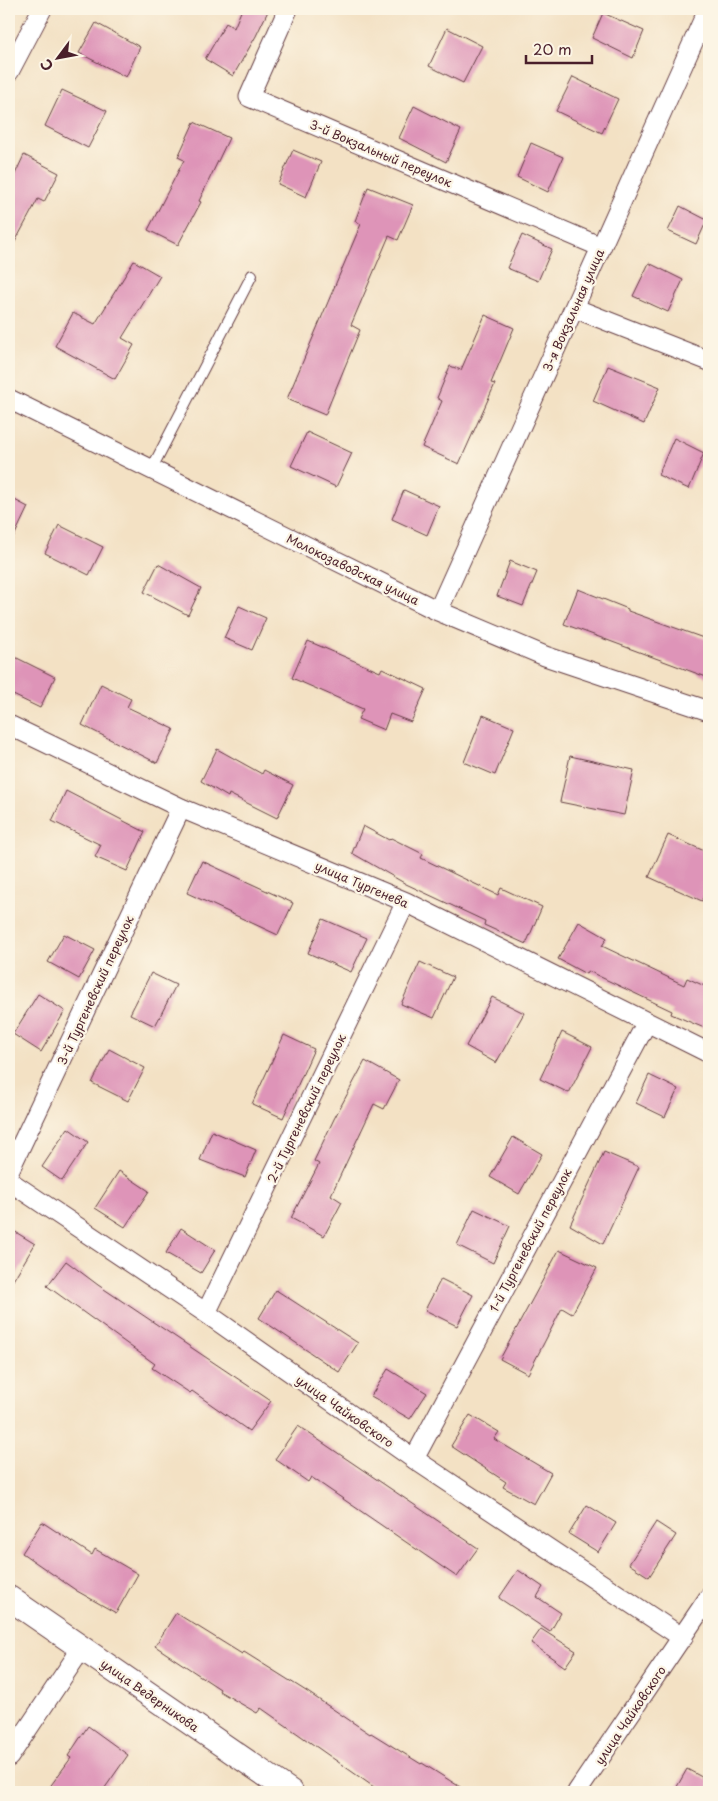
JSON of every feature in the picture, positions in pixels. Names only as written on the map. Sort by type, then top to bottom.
[{"type":"street","points":[[9,72],[42,9]]},
{"type":"street","name":"3-й Вокзальный переулок","points":[[288,9],[249,97],[601,247]]},
{"type":"street","name":"3-я Вокзальная улица","points":[[438,611],[708,9]]},
{"type":"street","points":[[574,308],[709,361]]},
{"type":"street","name":"Молокозаводская улица","points":[[9,399],[438,611],[545,656],[709,711]]},
{"type":"street","name":"улица Тургенева","points":[[9,726],[181,808],[406,902],[709,1053]]},
{"type":"street","name":"3-й Тургеневский переулок","points":[[9,1171],[181,808]]},
{"type":"street","name":"2-й Тургеневский переулок","points":[[206,1313],[406,902]]},
{"type":"street","name":"1-й Тургеневский переулок","points":[[414,1459],[647,1022]]},
{"type":"street","name":"улица Чайковского","points":[[9,1181],[206,1313],[414,1459],[683,1638]]},
{"type":"street","name":"улица Чайковского","points":[[578,1792],[709,1597]]},
{"type":"street","name":"улица Ведерникова","points":[[9,1598],[291,1792]]},
{"type":"street","points":[[9,1757],[82,1648]]},
{"type":"lane","points":[[152,470],[252,275]]},
{"type":"building","points":[[242,9],[269,9],[233,76],[205,59],[226,23],[234,28]]},
{"type":"building","points":[[603,13],[644,31],[633,58],[592,38]]},
{"type":"building","points":[[96,23],[140,47],[126,77],[79,53]]},
{"type":"building","points":[[447,28],[482,46],[463,83],[429,66]]},
{"type":"building","points":[[573,77],[618,99],[602,133],[556,111]]},
{"type":"building","points":[[62,90],[107,111],[88,148],[45,126]]},
{"type":"building","points":[[414,106],[461,130],[446,162],[399,138]]},
{"type":"building","points":[[194,122],[229,138],[199,201],[201,202],[178,245],[148,230],[184,160],[178,157]]},
{"type":"building","points":[[531,143],[563,157],[548,192],[517,177]]},
{"type":"building","points":[[293,150],[321,162],[306,197],[278,184]]},
{"type":"building","points":[[24,155],[59,173],[44,202],[38,199],[9,253],[9,187]]},
{"type":"building","points":[[368,187],[413,205],[398,240],[389,236],[351,325],[360,330],[325,415],[287,399],[361,224],[355,221]]},
{"type":"building","points":[[680,206],[707,220],[696,244],[668,231]]},
{"type":"building","points":[[522,235],[552,249],[538,281],[507,268]]},
{"type":"building","points":[[134,261],[160,276],[122,338],[134,345],[115,379],[55,346],[73,313],[95,324]]},
{"type":"building","points":[[649,263],[683,280],[668,312],[633,296]]},
{"type":"building","points":[[485,315],[514,328],[491,383],[495,384],[459,464],[422,447],[442,401],[437,398],[450,366],[461,370]]},
{"type":"building","points":[[608,366],[660,387],[644,424],[593,401]]},
{"type":"building","points":[[307,432],[352,453],[336,487],[291,466]]},
{"type":"building","points":[[674,438],[704,453],[689,489],[658,475]]},
{"type":"building","points":[[404,490],[439,506],[427,535],[392,519]]},
{"type":"building","points":[[9,497],[28,507],[9,547]]},
{"type":"building","points":[[59,525],[103,547],[89,575],[45,553]]},
{"type":"building","points":[[510,561],[537,572],[523,606],[497,596]]},
{"type":"building","points":[[158,564],[201,588],[188,615],[144,592]]},
{"type":"building","points":[[578,589],[628,609],[628,611],[709,640],[709,678],[564,624]]},
{"type":"building","points":[[239,606],[266,618],[252,650],[224,638]]},
{"type":"building","points":[[308,641],[380,672],[382,668],[426,689],[411,722],[390,714],[384,730],[358,719],[363,709],[292,678]]},
{"type":"building","points":[[9,654],[55,677],[40,708],[9,693]]},
{"type":"building","points":[[101,684],[131,699],[127,707],[174,729],[157,763],[82,725]]},
{"type":"building","points":[[483,715],[514,728],[495,775],[464,762]]},
{"type":"building","points":[[217,749],[262,774],[264,770],[293,785],[277,818],[229,794],[228,797],[201,781]]},
{"type":"building","points":[[570,756],[634,770],[624,815],[560,802]]},
{"type":"building","points":[[66,791],[145,832],[127,871],[95,857],[101,845],[52,821]]},
{"type":"building","points":[[363,826],[389,840],[391,838],[423,854],[421,858],[498,895],[501,888],[542,907],[526,944],[484,925],[485,921],[406,884],[352,853]]},
{"type":"building","points":[[668,835],[709,853],[709,886],[702,901],[649,877]]},
{"type":"building","points":[[202,861],[293,903],[278,935],[187,893]]},
{"type":"building","points":[[323,919],[367,938],[351,972],[308,953]]},
{"type":"building","points":[[579,922],[607,938],[602,946],[684,985],[687,978],[709,988],[709,1030],[671,1014],[672,1011],[588,971],[586,974],[558,959]]},
{"type":"building","points":[[64,934],[95,950],[79,979],[48,962]]},
{"type":"building","points":[[420,962],[453,977],[434,1018],[401,1004]]},
{"type":"building","points":[[151,973],[176,985],[155,1026],[130,1014]]},
{"type":"building","points":[[38,994],[65,1011],[41,1052],[13,1034]]},
{"type":"building","points":[[492,997],[524,1013],[496,1063],[466,1046]]},
{"type":"building","points":[[562,1032],[592,1047],[569,1093],[540,1079]]},
{"type":"building","points":[[284,1035],[314,1049],[283,1118],[252,1104]]},
{"type":"building","points":[[109,1049],[145,1068],[128,1101],[92,1083]]},
{"type":"building","points":[[365,1061],[399,1080],[384,1109],[374,1104],[331,1195],[342,1202],[324,1236],[291,1218],[319,1164],[314,1161]]},
{"type":"building","points":[[649,1075],[678,1089],[665,1117],[636,1103]]},
{"type":"building","points":[[68,1128],[88,1142],[62,1181],[42,1167]]},
{"type":"building","points":[[212,1131],[256,1150],[245,1177],[200,1160]]},
{"type":"building","points":[[513,1137],[542,1154],[519,1194],[490,1177]]},
{"type":"building","points":[[604,1152],[639,1167],[603,1244],[570,1225]]},
{"type":"building","points":[[119,1171],[149,1191],[125,1227],[95,1208]]},
{"type":"building","points":[[474,1209],[510,1226],[493,1263],[457,1245]]},
{"type":"building","points":[[9,1228],[35,1244],[9,1287]]},
{"type":"building","points":[[181,1228],[215,1250],[201,1273],[166,1253]]},
{"type":"building","points":[[559,1250],[597,1268],[572,1314],[562,1308],[528,1374],[500,1359]]},
{"type":"building","points":[[66,1261],[98,1285],[271,1401],[249,1431],[192,1391],[190,1393],[152,1368],[155,1364],[47,1286]]},
{"type":"building","points":[[441,1279],[473,1295],[457,1326],[425,1310]]},
{"type":"building","points":[[276,1290],[358,1343],[339,1372],[259,1318]]},
{"type":"building","points":[[388,1369],[427,1393],[410,1419],[371,1396]]},
{"type":"building","points":[[470,1415],[499,1432],[494,1439],[551,1473],[534,1504],[503,1487],[506,1482],[451,1446]]},
{"type":"building","points":[[298,1426],[478,1548],[457,1577],[311,1477],[308,1482],[275,1459]]},
{"type":"building","points":[[587,1505],[616,1523],[598,1552],[569,1534]]},
{"type":"building","points":[[42,1522],[92,1555],[95,1549],[138,1574],[116,1613],[77,1591],[22,1553]]},
{"type":"building","points":[[656,1522],[676,1535],[649,1577],[629,1564]]},
{"type":"building","points":[[518,1570],[543,1587],[537,1597],[561,1613],[550,1632],[499,1598]]},
{"type":"building","points":[[176,1613],[242,1654],[244,1652],[370,1734],[422,1763],[468,1792],[381,1792],[261,1708],[257,1713],[219,1691],[220,1689],[155,1646]]},
{"type":"building","points":[[541,1629],[576,1651],[565,1667],[531,1643]]},
{"type":"building","points":[[88,1726],[128,1755],[102,1792],[46,1792],[71,1758],[68,1756]]},
{"type":"building","points":[[687,1769],[709,1781],[709,1792],[674,1792]]}]
